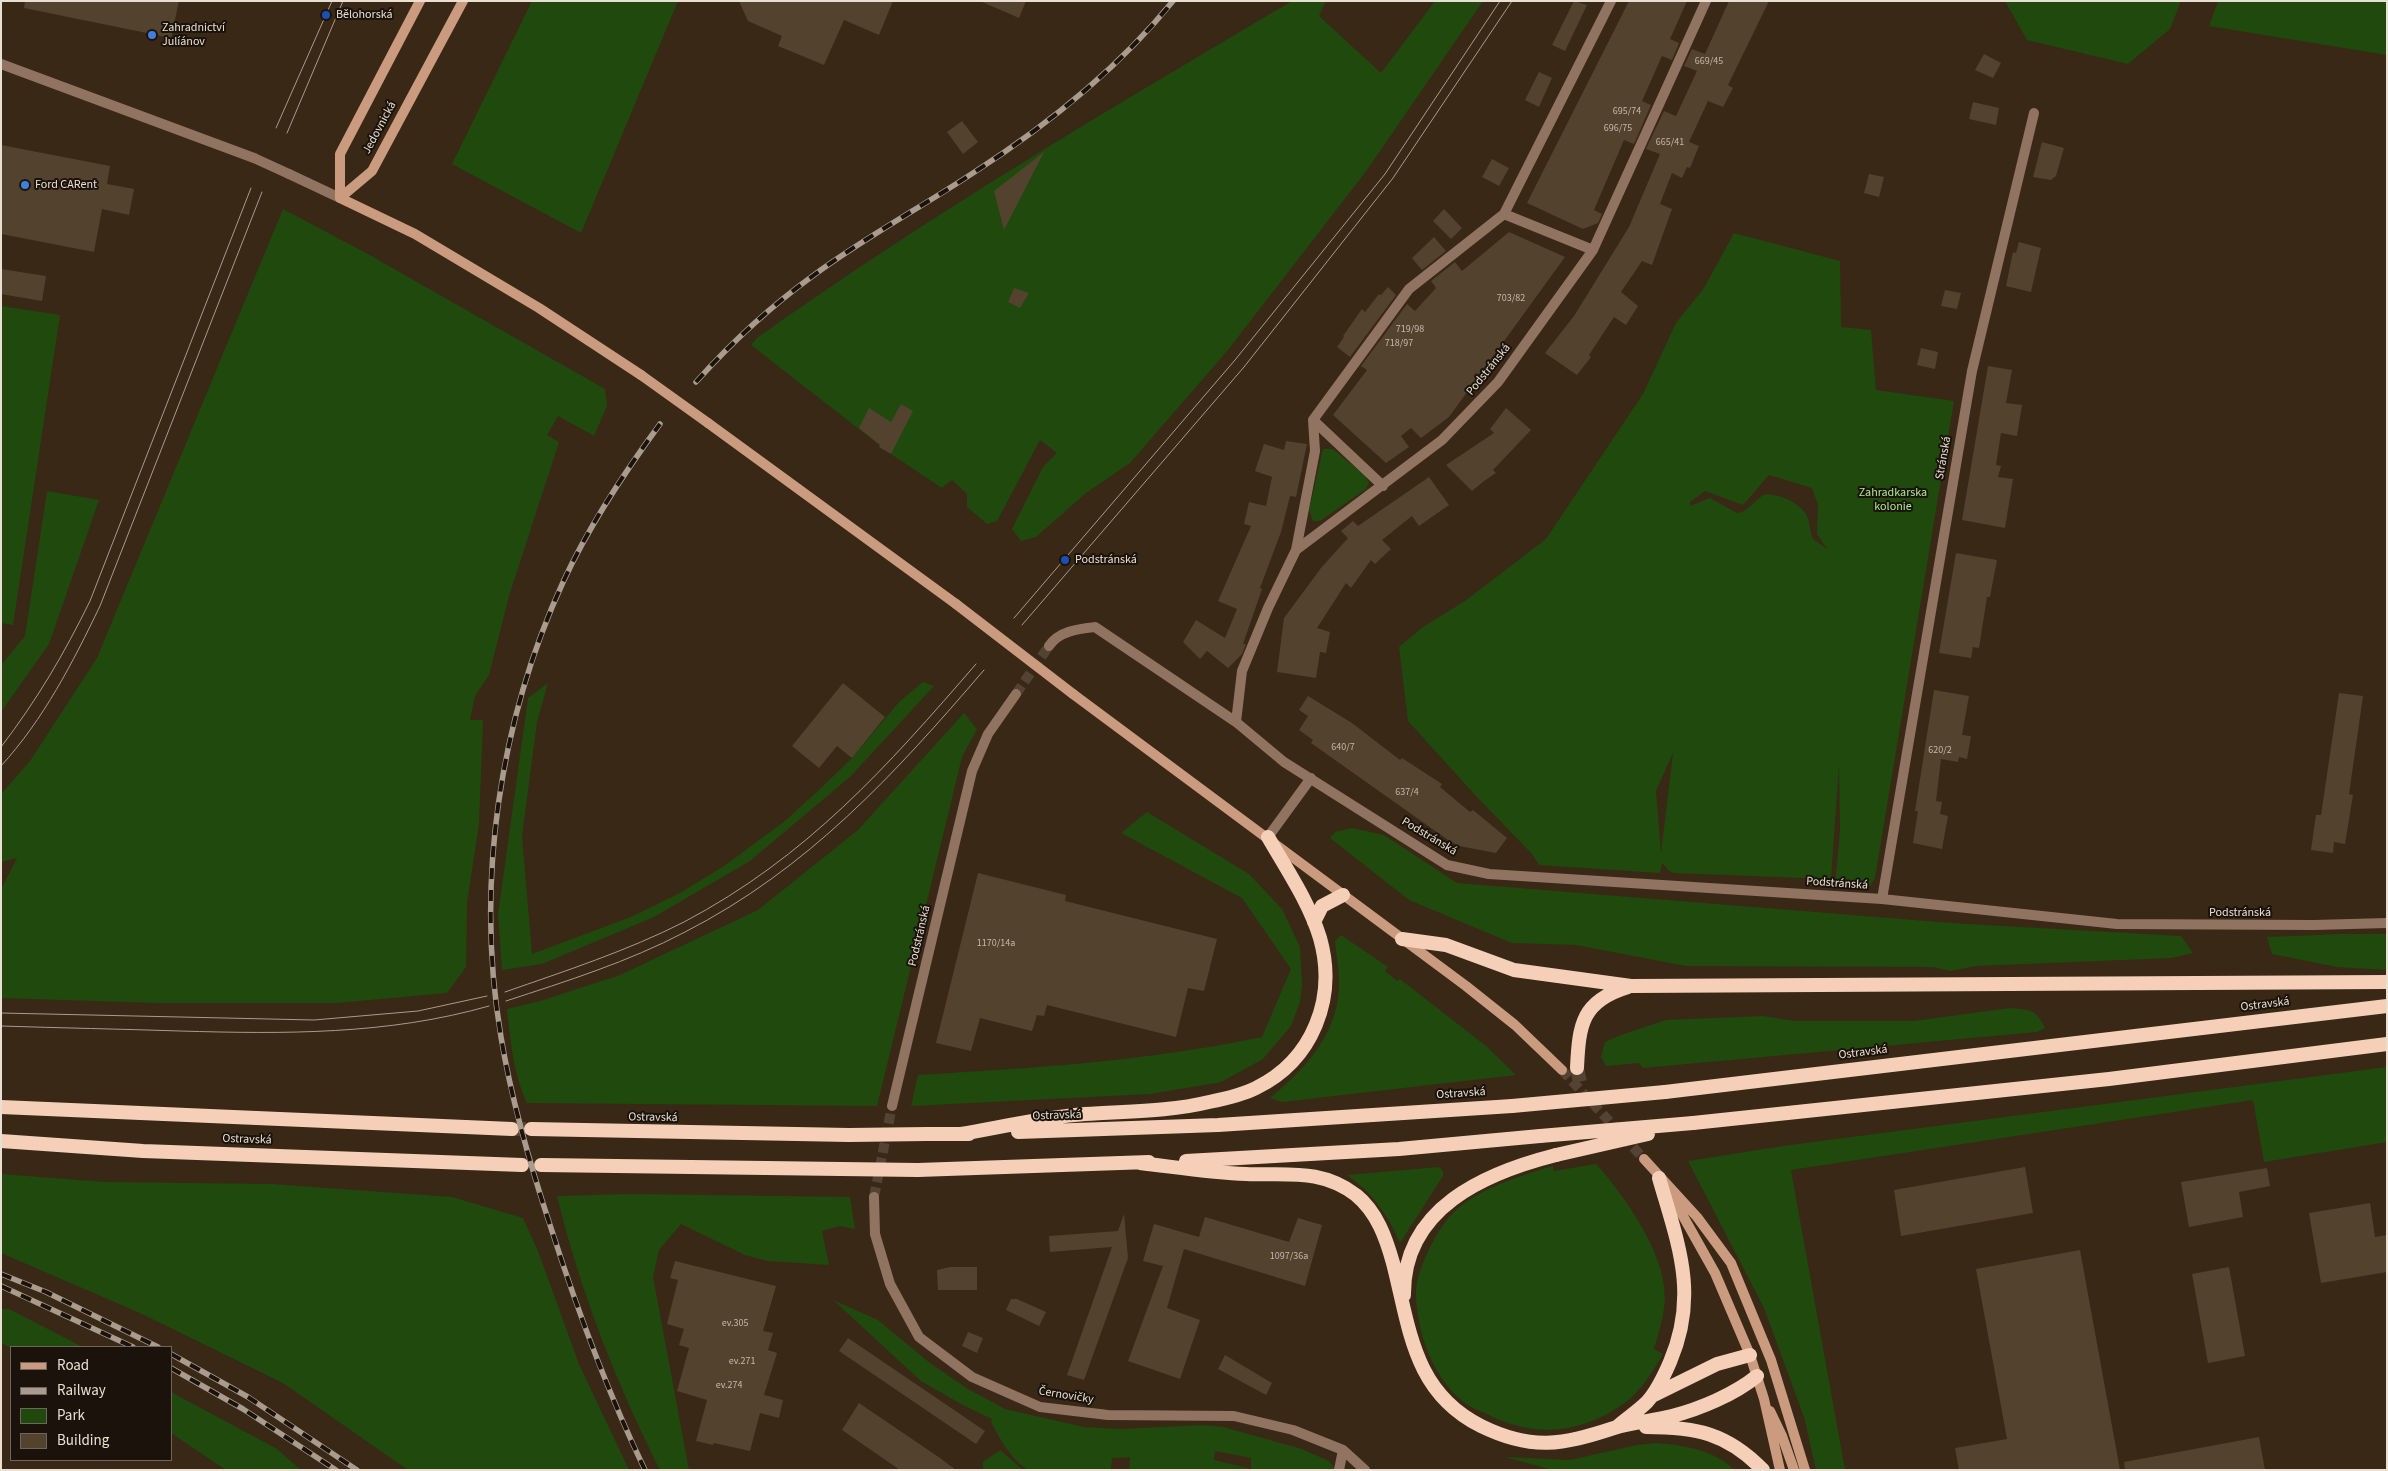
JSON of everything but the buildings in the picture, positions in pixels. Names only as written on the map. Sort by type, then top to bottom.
[{"type":"highway","points":[[962,1134],[1083,1114],[1137,1112],[1194,1105],[1255,1088],[1270,1080],[1294,1060],[1312,1034],[1323,1006],[1326,988],[1326,964],[1314,922],[1298,889],[1268,837]]},
{"type":"highway","points":[[1314,922],[1322,906],[1343,895]]},
{"type":"highway","points":[[1402,939],[1446,945],[1514,970],[1631,986],[2387,982]]},
{"type":"highway","points":[[1578,1068],[1580,1031],[1594,1004],[1607,994],[1631,986]]},
{"type":"highway","name":"Ostravská","points":[[531,1130],[848,1135],[962,1134],[1218,1125],[1512,1106],[1665,1092],[2387,1006]]},
{"type":"highway","points":[[541,1165],[918,1170],[1140,1163],[1372,1151],[1693,1123],[2109,1079],[2387,1044]]},
{"type":"highway","name":"Ostravská","points":[[1,1106],[512,1129]]},
{"type":"highway","points":[[1404,1308],[1404,1290],[1412,1255],[1419,1238],[1432,1218],[1453,1198],[1472,1185],[1504,1170],[1556,1155],[1693,1123]]},
{"type":"highway","name":"Ostravská","points":[[1,1142],[143,1151],[522,1165]]},
{"type":"highway","points":[[1140,1163],[1247,1174],[1303,1174],[1343,1187],[1362,1200],[1379,1224],[1388,1246],[1413,1350],[1425,1375],[1445,1400],[1472,1421],[1506,1436],[1544,1443],[1574,1441],[1615,1428],[1674,1416],[1741,1390],[1757,1376]]},
{"type":"highway","points":[[1652,1396],[1663,1377],[1678,1341],[1685,1302],[1683,1265],[1659,1178]]},
{"type":"highway","points":[[1615,1428],[1652,1396],[1716,1364],[1750,1354]]},
{"type":"highway","points":[[1615,1428],[1685,1428],[1704,1432],[1727,1440],[1763,1470]]},
{"type":"main road","name":"Jedovnická","points":[[340,198],[340,154],[420,1]]},
{"type":"main road","name":"Jedovnická","points":[[340,198],[372,171],[463,1]]},
{"type":"main road","points":[[340,198],[423,239],[539,308],[641,375],[956,604],[1228,810],[1268,837],[1515,1025],[1562,1070]]},
{"type":"main road","points":[[1644,1159],[1678,1206],[1707,1257],[1750,1354],[1764,1399],[1780,1470]]},
{"type":"main road","points":[[1659,1178],[1697,1217],[1731,1263],[1751,1306],[1771,1360],[1805,1470]]},
{"type":"main road","points":[[1764,1399],[1782,1436],[1794,1470]]},
{"type":"street","points":[[1383,486],[1312,420],[1409,289],[1504,214],[1611,1]]},
{"type":"street","name":"Podstránská","points":[[1296,550],[1442,440],[1498,382],[1592,250],[1706,1]]},
{"type":"street","points":[[1,64],[254,158],[340,198]]},
{"type":"street","name":"Stránská","points":[[1882,899],[1972,371],[2034,113]]},
{"type":"street","points":[[1504,214],[1592,250]]},
{"type":"street","name":"Podstránská","points":[[1236,722],[1242,671],[1268,608],[1296,550],[1315,451],[1312,420]]},
{"type":"street","name":"Podstránská","points":[[1049,646],[1053,640],[1072,629],[1094,627],[1236,722],[1284,762],[1447,864],[1489,874],[1882,899],[2117,924],[2314,925],[2387,923]]},
{"type":"street","name":"Podstránská","points":[[892,1106],[972,770],[988,734],[1016,694]]},
{"type":"street","points":[[1268,837],[1311,778]]},
{"type":"street","name":"Černovičky","points":[[874,1197],[875,1234],[881,1261],[894,1291],[919,1336],[972,1377],[1040,1407],[1108,1415],[1234,1416],[1293,1430],[1343,1450],[1365,1470]]},
{"type":"street","points":[[1339,1470],[1343,1450]]},
{"type":"green space","points":[[532,1],[678,1],[581,233],[452,164]]},
{"type":"green space","points":[[1292,1],[1326,1],[1319,16],[1381,73],[1435,1],[1483,1],[1367,170],[1228,350],[1130,463],[1086,493],[1036,537],[1021,541],[1012,529],[1043,467],[1057,453],[1040,440],[997,521],[987,524],[967,507],[967,494],[952,480],[942,488],[891,454],[751,345],[757,338],[822,293],[954,206],[1088,122]]},
{"type":"green space","points":[[2005,1],[2181,1],[2170,29],[2128,64],[2027,40]]},
{"type":"green space","points":[[2218,1],[2387,1],[2387,55],[2209,26]]},
{"type":"green space","points":[[283,209],[366,253],[605,389],[607,406],[594,436],[558,416],[547,435],[559,442],[509,596],[489,675],[475,696],[470,720],[483,720],[479,824],[467,903],[466,967],[447,993],[337,1003],[157,1003],[1,998],[1,889],[17,858],[1,862],[1,794],[30,761],[97,658]]},
{"type":"green space","name":"Zahradkarska kolonie","points":[[1734,233],[1840,261],[1841,327],[1871,330],[1876,390],[1954,401],[1875,878],[1870,886],[1861,888],[1835,885],[1840,830],[1839,764],[1831,879],[1674,873],[1669,871],[1662,863],[1660,873],[1539,865],[1532,854],[1408,721],[1399,647],[1423,627],[1465,601],[1546,539],[1643,394],[1676,323],[1704,288]],"holes":[[[1769,475],[1812,488],[1818,505],[1817,534],[1827,549],[1813,539],[1804,511],[1794,503],[1775,495],[1763,495],[1743,512],[1737,513],[1710,498],[1690,506],[1690,502],[1705,491],[1743,505]],[[1673,753],[1661,853],[1656,791]]]},
{"type":"green space","points":[[1,306],[60,315],[13,625],[1,623]]},
{"type":"green space","points":[[1323,449],[1333,449],[1364,475],[1369,482],[1366,489],[1320,521],[1313,521],[1309,510]]},
{"type":"green space","points":[[47,491],[99,500],[49,644],[1,712],[1,665],[25,636]]},
{"type":"green space","points":[[923,682],[934,686],[851,776],[750,861],[654,917],[542,964],[502,970],[498,914],[528,698],[548,683],[537,722],[522,836],[532,954],[631,917],[680,893],[724,866],[785,821],[822,787],[852,758],[899,702]]},
{"type":"green space","points":[[964,713],[977,729],[962,757],[877,1106],[527,1103],[516,1069],[507,1009],[540,1001],[620,975],[758,910],[858,830]]},
{"type":"green space","points":[[1147,812],[1249,874],[1282,909],[1300,947],[1302,985],[1300,1002],[1291,1026],[1263,1059],[1221,1082],[1150,1094],[911,1106],[918,1075],[1134,1058],[1262,1037],[1291,969],[1242,898],[1121,833]]},
{"type":"green space","points":[[1352,828],[1384,835],[1457,883],[1951,923],[2181,936],[2193,953],[2171,958],[1976,966],[1950,971],[1933,967],[1686,966],[1576,945],[1512,943],[1409,900],[1330,838],[1335,832]]},
{"type":"green space","points":[[2387,934],[2387,970],[2337,967],[2272,954],[2267,937]]},
{"type":"green space","points":[[1341,935],[1388,967],[1385,971],[1397,981],[1400,979],[1486,1046],[1516,1075],[1282,1102],[1270,1098],[1304,1066],[1329,1029],[1339,992],[1335,941]]},
{"type":"green space","points":[[2010,1008],[2032,1012],[2039,1017],[2045,1028],[2037,1032],[1643,1068],[1639,1063],[1606,1066],[1601,1057],[1605,1042],[1666,1020],[1763,1016],[1794,1021],[1914,1021]]},
{"type":"green space","points":[[2387,1067],[2387,1142],[2264,1162],[2253,1100],[1791,1170],[1845,1470],[1816,1470],[1804,1417],[1764,1308],[1688,1161],[1783,1146]]},
{"type":"green space","points":[[1596,1164],[1617,1189],[1638,1221],[1648,1238],[1661,1271],[1665,1302],[1654,1349],[1663,1354],[1646,1381],[1635,1394],[1623,1404],[1589,1422],[1555,1430],[1520,1426],[1503,1421],[1465,1403],[1454,1393],[1435,1368],[1428,1353],[1419,1322],[1416,1292],[1420,1272],[1429,1249],[1441,1228],[1454,1212],[1475,1196],[1514,1178],[1553,1166],[1554,1171]]},
{"type":"green space","points":[[1439,1167],[1443,1171],[1443,1176],[1400,1243],[1390,1223],[1372,1197],[1347,1175]]},
{"type":"green space","points":[[1,1174],[105,1182],[272,1184],[452,1197],[523,1218],[538,1251],[579,1364],[629,1470],[408,1470],[283,1383],[140,1313],[1,1253]]},
{"type":"green space","points":[[632,1194],[850,1197],[855,1229],[840,1226],[822,1231],[829,1265],[768,1261],[745,1255],[681,1224],[659,1250],[653,1277],[689,1470],[660,1470],[644,1437],[614,1370],[588,1301],[557,1196]]},
{"type":"green space","points":[[833,1300],[878,1320],[930,1363],[968,1389],[1005,1409],[1084,1427],[1121,1429],[1203,1425],[1223,1427],[1302,1449],[1329,1461],[1336,1470],[1129,1470],[1130,1457],[1112,1458],[1111,1470],[1029,1470],[1023,1467],[1007,1449],[991,1422],[992,1419],[921,1381]],"holes":[[[1215,1451],[1251,1458],[1251,1469],[1214,1460]]]},
{"type":"green space","points":[[1,1309],[9,1309],[81,1346],[10,1348],[1,1343]]},
{"type":"green space","points":[[172,1393],[277,1449],[301,1470],[226,1470],[172,1434]]},
{"type":"green space","points":[[1656,1443],[1677,1445],[1708,1453],[1727,1463],[1735,1470],[1553,1470],[1505,1457],[1570,1460],[1637,1445]]},
{"type":"green space","points":[[1000,1450],[1023,1470],[983,1470],[983,1462]]},
{"type":"tunnel","points":[[1016,694],[1049,646]]},
{"type":"tunnel","points":[[1577,1068],[1581,1087]]},
{"type":"tunnel","points":[[1562,1070],[1644,1159]]},
{"type":"tunnel","points":[[874,1197],[892,1106]]},
{"type":"tunnel","points":[[512,1129],[531,1129]]},
{"type":"tram line","points":[[276,128],[332,1]]},
{"type":"tram line","points":[[287,133],[343,1]]},
{"type":"tram line","points":[[1014,618],[1235,360],[1385,174],[1500,1]]},
{"type":"tram line","points":[[1022,625],[1244,367],[1393,178],[1512,1]]},
{"type":"tram line","points":[[1,747],[49,676],[90,601],[251,188]]},
{"type":"tram line","points":[[1,766],[31,729],[44,709],[68,669],[100,606],[262,192]]},
{"type":"tram line","points":[[505,992],[596,960],[684,922],[769,869],[807,839],[877,774],[976,664]]},
{"type":"tram line","points":[[506,1001],[642,953],[730,907],[771,879],[810,849],[883,782],[951,709],[984,670]]},
{"type":"tram line","points":[[1,1013],[314,1020],[418,1011],[487,996]]},
{"type":"tram line","points":[[1,1026],[219,1032],[296,1032],[413,1023],[489,1006]]},
{"type":"railway","points":[[696,382],[752,326],[782,299],[814,275],[852,248],[1000,155],[1054,116],[1129,50],[1173,1]]},
{"type":"railway","points":[[645,1470],[606,1382],[583,1322],[544,1207],[516,1111],[501,1037],[494,979],[491,921],[492,862],[498,804],[509,746],[523,689],[542,634],[574,559],[596,519],[633,461],[660,424]]},
{"type":"railway","points":[[1,1274],[46,1292],[156,1346]]},
{"type":"railway","points":[[1,1286],[131,1346]]},
{"type":"railway","points":[[172,1355],[248,1397],[357,1470]]},
{"type":"railway","points":[[172,1369],[243,1409],[336,1470]]},
{"type":"place","name":"Bělohorská","points":[[326,15]]},
{"type":"place","name":"Zahradnictví Julíánov","points":[[152,35]]},
{"type":"place","name":"Ford CARent","points":[[25,185]]},
{"type":"place","name":"Podstránská","points":[[1065,560]]}]
